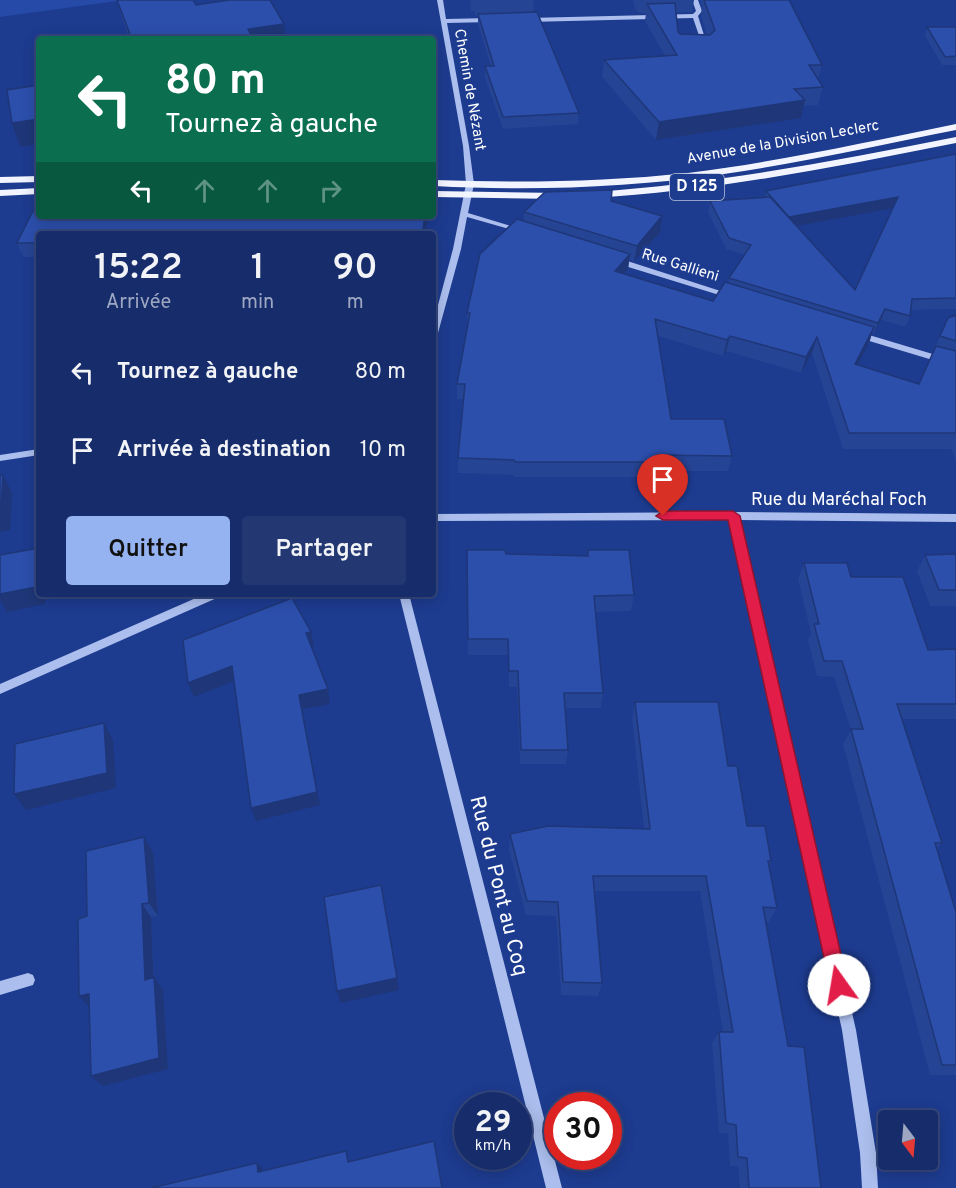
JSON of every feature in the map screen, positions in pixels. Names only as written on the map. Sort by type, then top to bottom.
[{"type":"main road","name":"Avenue de la Division Leclerc","points":[[436,194],[723,171],[956,127]]},
{"type":"main road","name":"Avenue de la Division Leclerc","points":[[436,183],[469,190],[571,196],[664,190],[771,177],[956,140]]},
{"type":"main road","points":[[0,180],[36,179]]},
{"type":"main road","points":[[0,193],[36,191]]},
{"type":"street","name":"Chemin de Nézant","points":[[436,325],[469,190],[466,146],[440,0]]},
{"type":"street","points":[[525,20],[695,16],[699,11],[695,0]]},
{"type":"street","points":[[695,16],[707,48],[698,48]]},
{"type":"street","points":[[678,18],[678,28]]},
{"type":"street","points":[[444,21],[502,20]]},
{"type":"street","points":[[465,214],[534,235]]},
{"type":"street","name":"Rue Gallieni","points":[[603,256],[740,298]]},
{"type":"street","points":[[854,333],[956,364]]},
{"type":"street","points":[[0,458],[36,452]]},
{"type":"street","points":[[733,516],[849,1030],[868,1153],[870,1188]]},
{"type":"street","name":"Rue du Maréchal Foch","points":[[436,518],[733,516],[956,518]]},
{"type":"street","points":[[0,689],[208,597]]},
{"type":"street","name":"Rue du Pont au Coq","points":[[405,597],[554,1188]]},
{"type":"street","points":[[0,988],[28,980]]},
{"type":"shaded area","points":[[0,0],[124,0],[0,17]]},
{"type":"building","points":[[117,0],[193,0],[196,5],[229,0],[270,0],[284,24],[248,29],[252,36],[131,36]]},
{"type":"building","points":[[704,0],[789,0],[822,65],[809,65],[823,87],[794,89],[805,100],[659,122],[604,60],[677,55],[647,4],[675,3],[680,34],[710,35],[715,30]]},
{"type":"building","points":[[537,12],[579,113],[503,117],[485,66],[494,66],[478,14]]},
{"type":"building","points":[[927,27],[956,27],[956,56],[945,57]]},
{"type":"building","points":[[36,85],[36,119],[12,123],[7,90]]},
{"type":"building","points":[[956,154],[956,298],[912,299],[910,316],[885,309],[878,323],[729,278],[751,245],[729,238],[710,201],[770,197],[855,290],[898,197],[789,217],[766,191]]},
{"type":"building","points":[[612,190],[611,201],[662,216],[637,246],[524,212],[545,192]]},
{"type":"building","points":[[33,211],[36,211],[36,219],[424,219],[422,231],[36,231],[36,243],[17,243]]},
{"type":"building","points":[[517,219],[630,254],[615,271],[713,301],[725,282],[874,327],[855,364],[919,384],[936,346],[956,351],[956,433],[849,433],[817,337],[806,357],[730,336],[727,340],[655,319],[671,419],[724,419],[732,456],[657,455],[658,462],[515,462],[514,460],[458,458],[465,384],[457,384],[470,313],[467,313],[480,254]]},
{"type":"building","points":[[956,315],[956,341],[940,336],[948,318]]},
{"type":"building","points":[[0,475],[3,475],[1,512],[0,512]]},
{"type":"building","points":[[36,549],[36,587],[0,594],[0,555]]},
{"type":"building","points":[[467,550],[505,550],[506,554],[588,556],[588,550],[629,550],[634,595],[594,596],[603,693],[564,693],[568,750],[521,750],[518,671],[509,671],[508,639],[468,639]]},
{"type":"building","points":[[956,554],[956,590],[939,590],[925,555]]},
{"type":"building","points":[[804,563],[847,563],[851,577],[903,577],[928,650],[956,649],[956,704],[897,704],[942,843],[935,843],[956,912],[956,1065],[942,1065],[851,729],[863,729],[842,661],[824,661],[814,624],[819,624]]},
{"type":"building","points":[[292,598],[311,632],[306,633],[328,689],[299,695],[317,792],[251,808],[232,666],[188,683],[183,640]]},
{"type":"building","points":[[635,702],[718,702],[728,766],[737,766],[747,826],[765,826],[771,861],[768,861],[777,908],[763,907],[788,1046],[804,1047],[821,1188],[749,1188],[747,1158],[738,1157],[736,1125],[726,1123],[719,1032],[733,1032],[706,876],[593,876],[602,983],[563,982],[558,902],[527,901],[510,834],[548,826],[650,829]]},
{"type":"building","points":[[104,723],[107,773],[14,794],[15,744]]},
{"type":"building","points":[[144,837],[149,903],[142,904],[145,980],[154,977],[159,1058],[91,1076],[89,994],[79,996],[78,919],[87,916],[86,851]]},
{"type":"building","points":[[381,885],[397,978],[337,991],[324,897]]},
{"type":"building","points":[[434,1141],[442,1188],[151,1188],[257,1163],[258,1172],[346,1151],[348,1162]]},
{"type":"route","points":[[663,516],[733,516],[839,985]]}]
